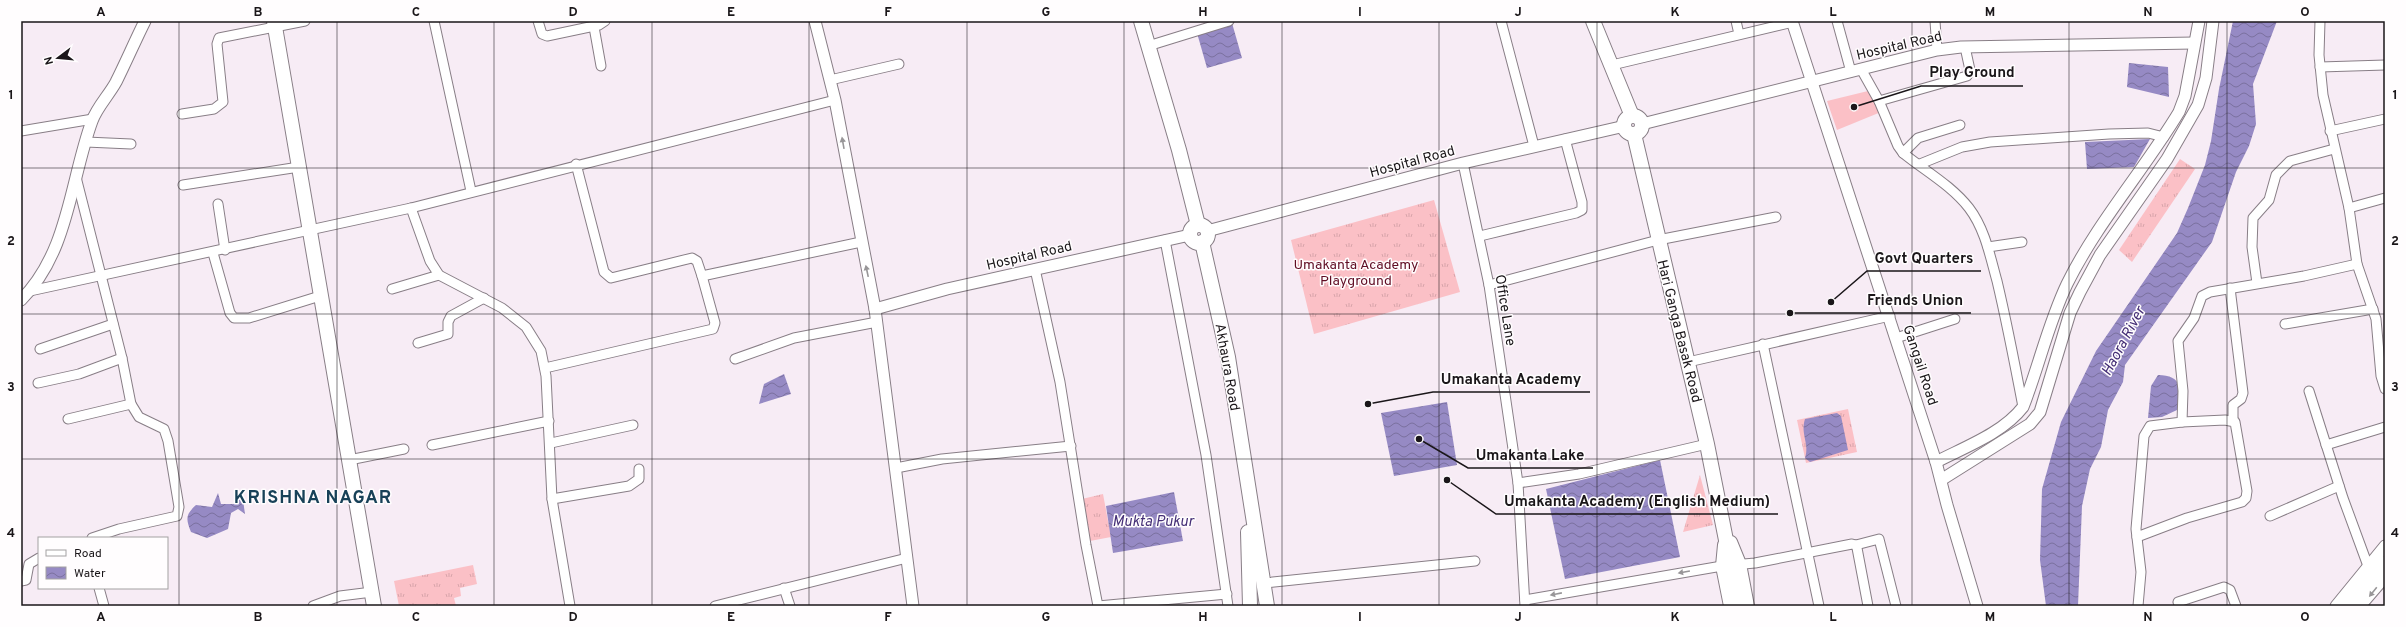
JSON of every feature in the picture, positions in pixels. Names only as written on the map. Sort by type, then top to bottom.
[{"type":"main road","name":"Akhaura Road","points":[[1141,21],[1179,150],[1228,356],[1248,494],[1267,606]]},
{"type":"main road","name":"Hari Ganga Basak Road","points":[[1593,21],[1612,65],[1633,125],[1658,240],[1707,444],[1725,528],[1739,606]]},
{"type":"main road","points":[[275,23],[320,296],[374,606]]},
{"type":"main road","points":[[1248,494],[1259,606]]},
{"type":"main road","name":"Akhaura Road","points":[[1248,494],[1250,606]]},
{"type":"main road","points":[[2346,606],[2385,563]]},
{"type":"main road","points":[[1730,606],[1731,565]]},
{"type":"main road","points":[[1731,565],[1748,606]]},
{"type":"street","points":[[21,300],[30,291],[46,268],[62,231],[93,119],[116,82],[145,21]]},
{"type":"street","points":[[182,114],[214,109],[221,105],[224,97],[217,44],[219,38],[275,23],[305,21]]},
{"type":"street","points":[[434,21],[471,191]]},
{"type":"street","points":[[538,21],[540,32],[544,36],[603,24],[604,21]]},
{"type":"street","points":[[815,21],[836,100],[861,242],[875,309],[913,606]]},
{"type":"street","points":[[1148,46],[1229,21]]},
{"type":"street","points":[[1501,21],[1534,146]]},
{"type":"street","points":[[1736,21],[1739,34]]},
{"type":"street","points":[[1838,21],[1856,70],[1879,101],[1895,140],[1903,153],[1920,164],[1946,185],[1968,206],[1977,219],[1988,247],[2008,326],[2023,407]]},
{"type":"street","points":[[1935,21],[1937,50]]},
{"type":"street","points":[[1936,462],[1993,431],[2018,413],[2023,407],[2056,307],[2068,283],[2103,224],[2164,137],[2179,112],[2185,96],[2198,21]]},
{"type":"street","points":[[1941,480],[2030,424],[2040,412],[2070,313],[2080,292],[2100,255],[2167,160],[2195,112],[2204,84],[2213,21]]},
{"type":"street","points":[[2320,21],[2320,67],[2330,131],[2349,208],[2358,264],[2373,309],[2381,376],[2385,389]]},
{"type":"street","points":[[1612,65],[1793,22]]},
{"type":"street","name":"Gangail Road","points":[[1793,22],[1890,316],[1936,462],[1977,606]]},
{"type":"street","points":[[594,26],[601,66]]},
{"type":"street","name":"Hospital Road","points":[[875,309],[947,289],[1199,233],[1463,163],[1633,125],[1937,50],[1965,46],[2194,43]]},
{"type":"street","points":[[1879,101],[1967,76],[1970,70],[1965,46]]},
{"type":"street","points":[[830,80],[899,64]]},
{"type":"street","points":[[2320,67],[2385,65]]},
{"type":"street","points":[[30,291],[101,275],[213,253],[309,228],[412,208],[576,164],[836,100]]},
{"type":"street","points":[[21,131],[93,119]]},
{"type":"street","points":[[2330,131],[2385,119]]},
{"type":"street","points":[[1903,153],[1918,138],[1960,125]]},
{"type":"street","points":[[1920,164],[1962,147],[1990,142],[2109,134],[2148,134],[2164,137]]},
{"type":"street","points":[[1480,236],[1576,213],[1582,210],[1582,202],[1565,139]]},
{"type":"street","points":[[86,142],[131,144]]},
{"type":"street","points":[[2258,283],[2252,247],[2253,218],[2256,212],[2268,203],[2276,175],[2290,162],[2334,149]]},
{"type":"street","name":"Office Lane","points":[[1463,163],[1480,236],[1489,285],[1518,482],[1525,603]]},
{"type":"street","points":[[544,368],[713,329],[715,323],[697,260],[692,258],[615,278],[606,276],[576,164]]},
{"type":"street","points":[[183,185],[299,167]]},
{"type":"street","points":[[76,176],[122,358],[131,404],[139,417],[160,426],[167,435],[179,512],[175,517],[119,529],[95,537]]},
{"type":"street","points":[[2349,208],[2385,198]]},
{"type":"street","points":[[218,204],[225,250]]},
{"type":"street","points":[[412,208],[430,261],[439,275],[502,308],[526,327],[541,351],[549,421],[552,499],[570,606]]},
{"type":"street","points":[[1489,285],[1658,240],[1776,217]]},
{"type":"street","points":[[1164,240],[1206,455],[1228,606]]},
{"type":"street","points":[[702,276],[861,242]]},
{"type":"street","points":[[1988,247],[2022,242]]},
{"type":"street","points":[[213,253],[230,313],[234,318],[249,318],[320,296]]},
{"type":"street","points":[[2182,422],[2183,391],[2178,341],[2194,318],[2202,296],[2230,288],[2304,276],[2358,264]]},
{"type":"street","points":[[1034,269],[1071,446],[1086,545],[1098,606],[1227,594]]},
{"type":"street","points":[[392,290],[439,275]]},
{"type":"street","points":[[2137,537],[2187,518],[2244,500],[2247,492],[2234,421],[2233,405],[2243,395],[2230,288]]},
{"type":"street","points":[[418,344],[448,334],[448,322],[451,316],[484,298]]},
{"type":"street","points":[[2285,324],[2373,309]]},
{"type":"street","points":[[1688,362],[1890,316]]},
{"type":"street","points":[[1896,338],[1955,319]]},
{"type":"street","points":[[735,359],[794,338],[877,322]]},
{"type":"street","points":[[40,349],[113,324]]},
{"type":"street","points":[[1763,344],[1819,606]]},
{"type":"street","points":[[38,383],[79,374],[122,358]]},
{"type":"street","points":[[2309,391],[2339,486],[2368,566]]},
{"type":"street","points":[[68,419],[131,404]]},
{"type":"street","points":[[432,445],[549,421]]},
{"type":"street","points":[[2138,606],[2141,572],[2137,537],[2145,432],[2155,425],[2182,422],[2234,421]]},
{"type":"street","points":[[550,443],[633,425]]},
{"type":"street","points":[[2326,445],[2385,427]]},
{"type":"street","points":[[1518,482],[1579,474],[1707,444]]},
{"type":"street","points":[[896,468],[942,459],[1071,446]]},
{"type":"street","points":[[349,460],[404,449]]},
{"type":"street","points":[[552,499],[629,486],[639,478],[639,469]]},
{"type":"street","points":[[2270,516],[2339,486]]},
{"type":"street","points":[[1525,603],[1731,565],[1856,545],[1880,539],[1896,606]]},
{"type":"street","points":[[1856,545],[1868,606]]},
{"type":"street","points":[[2336,606],[2385,546]]},
{"type":"street","points":[[715,606],[907,558]]},
{"type":"street","points":[[21,581],[26,580],[29,564],[38,559]]},
{"type":"street","points":[[1264,583],[1475,562]]},
{"type":"street","points":[[2360,606],[2385,577]]},
{"type":"street","points":[[2178,602],[2224,587],[2230,590],[2236,606]]},
{"type":"street","points":[[784,588],[790,606]]},
{"type":"street","points":[[99,589],[104,606]]},
{"type":"street","points":[[313,606],[340,596],[372,592]]},
{"type":"green space","points":[[1868,91],[1881,112],[1837,130],[1827,101]]},
{"type":"green space","points":[[2180,159],[2195,169],[2132,262],[2119,250]]},
{"type":"green space","name":"Umakanta Academy Playground","points":[[1434,200],[1460,292],[1314,334],[1291,240]]},
{"type":"green space","points":[[1848,409],[1857,452],[1806,463],[1797,420]]},
{"type":"green space","points":[[1700,475],[1713,525],[1683,532]]},
{"type":"green space","points":[[1103,494],[1111,537],[1090,541],[1082,499]]},
{"type":"green space","points":[[473,565],[477,584],[460,588],[461,596],[454,598],[456,606],[399,606],[394,581]]},
{"type":"water","name":"Haora River","points":[[2233,21],[2277,21],[2253,84],[2256,124],[2249,146],[2236,172],[2212,242],[2125,365],[2123,382],[2108,410],[2101,447],[2090,469],[2082,506],[2078,606],[2046,606],[2040,560],[2042,489],[2061,422],[2096,351],[2177,233],[2188,208],[2205,165],[2211,141],[2219,89]]},
{"type":"water","points":[[1232,23],[1242,58],[1207,68],[1197,33]]},
{"type":"water","points":[[2129,63],[2168,67],[2169,97],[2127,87]]},
{"type":"water","points":[[2150,139],[2134,167],[2087,169],[2085,142]]},
{"type":"water","points":[[784,374],[791,394],[759,404],[764,384]]},
{"type":"water","points":[[2158,375],[2172,378],[2179,385],[2179,403],[2177,410],[2162,417],[2148,418],[2151,386]]},
{"type":"water","points":[[1447,402],[1457,465],[1394,476],[1381,413]]},
{"type":"water","points":[[1837,413],[1841,416],[1848,450],[1810,462],[1805,458],[1805,419]]},
{"type":"water","points":[[1660,460],[1680,557],[1565,579],[1546,489]]},
{"type":"water","name":"Mukta Pukur","points":[[1174,492],[1183,541],[1113,553],[1106,506]]},
{"type":"water","points":[[218,493],[221,504],[234,504],[242,493],[245,514],[238,509],[231,513],[228,529],[207,538],[191,532],[187,520],[190,512],[196,505],[212,507]]},
{"type":"place","name":"Play Ground","points":[[1854,107]]},
{"type":"place","name":"Govt Quarters","points":[[1831,302]]},
{"type":"place","name":"Friends Union","points":[[1790,313]]},
{"type":"place","name":"Umakanta Academy","points":[[1368,404]]},
{"type":"place","name":"Umakanta Lake","points":[[1419,439]]},
{"type":"place","name":"Umakanta Academy (English Medium)","points":[[1447,480]]},
{"type":"district","name":"KRISHNA NAGAR","points":[[313,497]]}]
